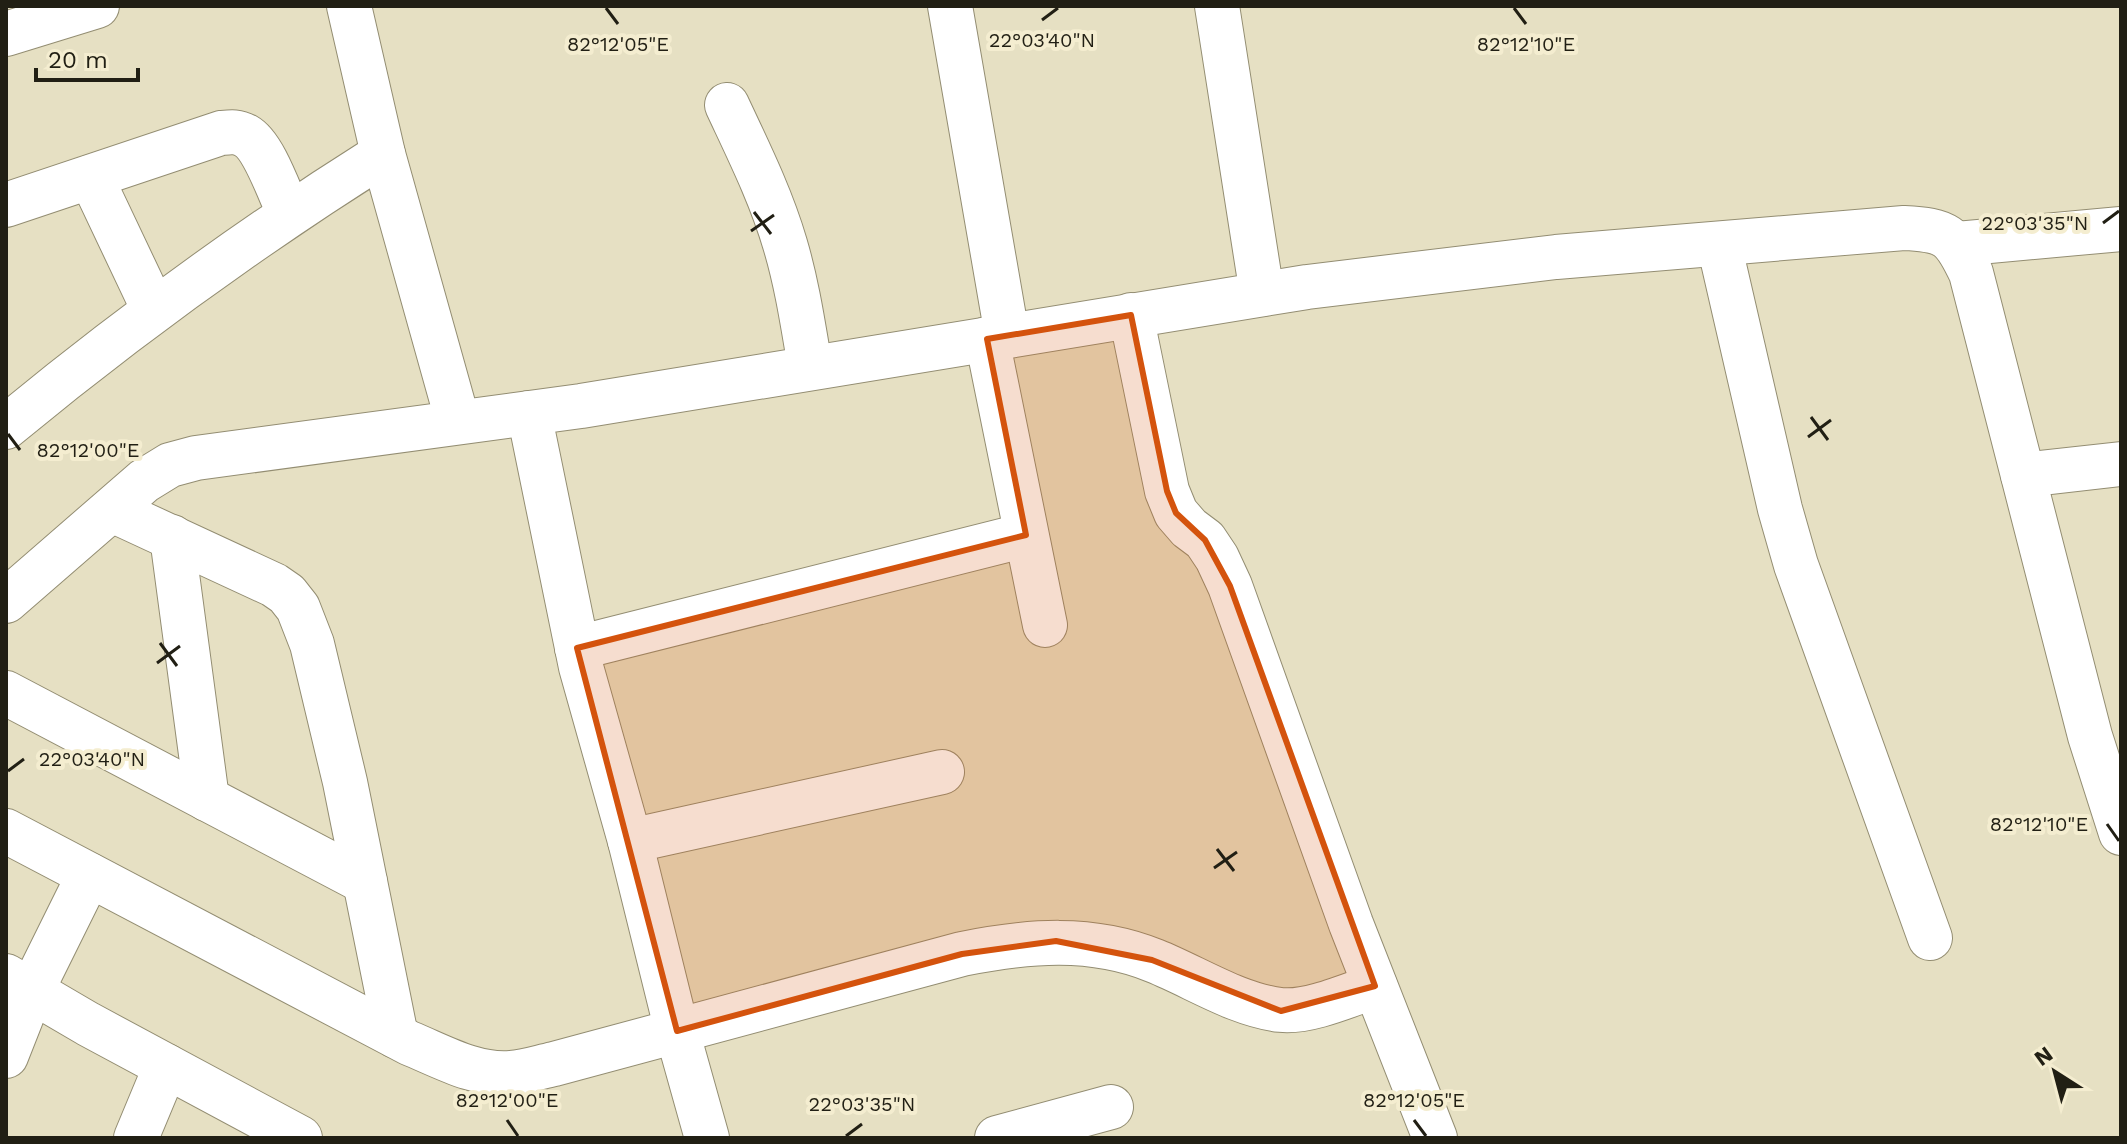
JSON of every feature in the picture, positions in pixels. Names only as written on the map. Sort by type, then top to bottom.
[{"type":"street","points":[[6,34],[97,6]]},
{"type":"street","points":[[349,6],[383,154],[458,422]]},
{"type":"street","points":[[950,6],[1026,535],[1045,625]]},
{"type":"street","points":[[1217,6],[1262,294]]},
{"type":"street","points":[[727,105],[756,167],[785,243],[795,280],[810,366]]},
{"type":"street","points":[[6,205],[221,133],[236,132],[249,137],[258,148],[289,213]]},
{"type":"street","points":[[10,416],[289,213],[383,154]]},
{"type":"street","points":[[91,177],[154,310]]},
{"type":"street","points":[[6,601],[144,481],[170,465],[196,458],[529,413],[1262,294],[1556,257],[1904,228],[1933,230],[1957,244],[1971,273],[2090,736],[2121,833]]},
{"type":"street","points":[[1957,244],[2121,229]]},
{"type":"street","points":[[1719,244],[1780,509],[1796,565],[1930,938]]},
{"type":"street","points":[[1131,315],[1167,491],[1176,513],[1205,540],[1230,586],[1375,986],[1435,1138]]},
{"type":"street","points":[[529,413],[577,648],[707,1138]]},
{"type":"street","points":[[2023,475],[2121,464]]},
{"type":"street","points":[[112,510],[274,585],[287,594],[298,608],[312,644],[396,1036]]},
{"type":"street","points":[[577,648],[1026,535]]},
{"type":"street","points":[[172,537],[207,799]]},
{"type":"street","points":[[6,693],[365,882]]},
{"type":"street","points":[[630,841],[942,772]]},
{"type":"street","points":[[6,831],[396,1036],[459,1064],[487,1072],[511,1073],[962,954],[1014,944],[1042,942],[1107,947],[1152,960],[1249,1001],[1281,1011],[1304,1009],[1375,986]]},
{"type":"street","points":[[6,1056],[19,983],[89,875]]},
{"type":"street","points":[[19,983],[300,1138]]},
{"type":"street","points":[[136,1138],[166,1066]]},
{"type":"street","points":[[997,1138],[1111,1107]]},
{"type":"highlighted area","points":[[1131,315],[1167,491],[1176,513],[1205,540],[1230,586],[1375,986],[1281,1011],[1152,960],[1056,941],[962,954],[677,1031],[577,648],[1026,535],[987,339]]}]
